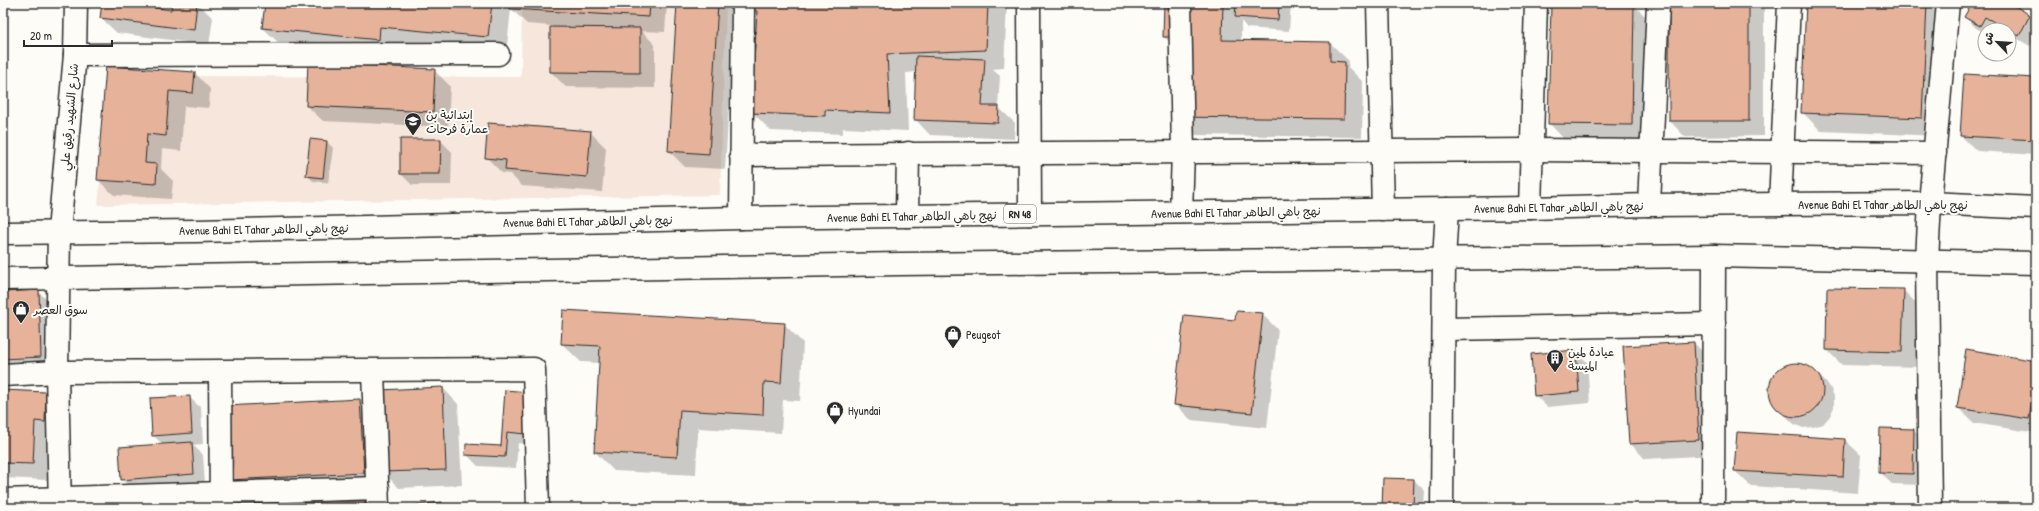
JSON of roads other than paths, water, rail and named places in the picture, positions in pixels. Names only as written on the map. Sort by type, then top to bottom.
[{"type":"street","name":"شارع الشهيد رقيق علي","points":[[60,504],[57,372],[59,231],[75,54],[76,3]]},
{"type":"street","points":[[741,218],[743,3]]},
{"type":"street","points":[[1029,3],[1031,153],[1030,214]]},
{"type":"street","points":[[1180,3],[1183,152],[1181,212]]},
{"type":"street","points":[[1378,3],[1383,210]]},
{"type":"street","points":[[1530,208],[1536,3]]},
{"type":"street","points":[[1648,205],[1652,151],[1658,3]]},
{"type":"street","points":[[1780,204],[1789,3]]},
{"type":"street","points":[[1930,508],[1927,260],[1930,203],[1948,3]]},
{"type":"street","points":[[75,54],[498,54]]},
{"type":"street","points":[[741,154],[1532,150],[1935,153]]},
{"type":"street","points":[[907,216],[908,154]]},
{"type":"street","name":"Avenue Bahi El Tahar,نهج باهي الطاهر","points":[[3,233],[59,231],[196,231],[741,218],[1530,208],[1648,205],[1930,203],[2036,208]]},
{"type":"street","points":[[1442,508],[1445,329],[1444,260],[1447,209]]},
{"type":"street","points":[[1713,508],[1714,256]]},
{"type":"street","points":[[3,279],[884,264],[1444,260],[1714,256],[2036,263]]},
{"type":"street","points":[[1445,329],[1714,324]]},
{"type":"street","points":[[3,375],[57,372],[534,369],[538,508]]},
{"type":"street","points":[[3,500],[60,504],[378,498],[373,371]]},
{"type":"street","points":[[220,372],[220,501]]},
{"type":"place","name":"إبتدائية بن عمارة فرحات","points":[[413,136]]},
{"type":"place","name":"سوق العصر","points":[[21,324]]},
{"type":"place","name":"Peugeot","points":[[953,349]]},
{"type":"place","name":"عيادة لمين الميسة","points":[[1555,373]]},
{"type":"place","name":"Hyundai","points":[[835,425]]}]
